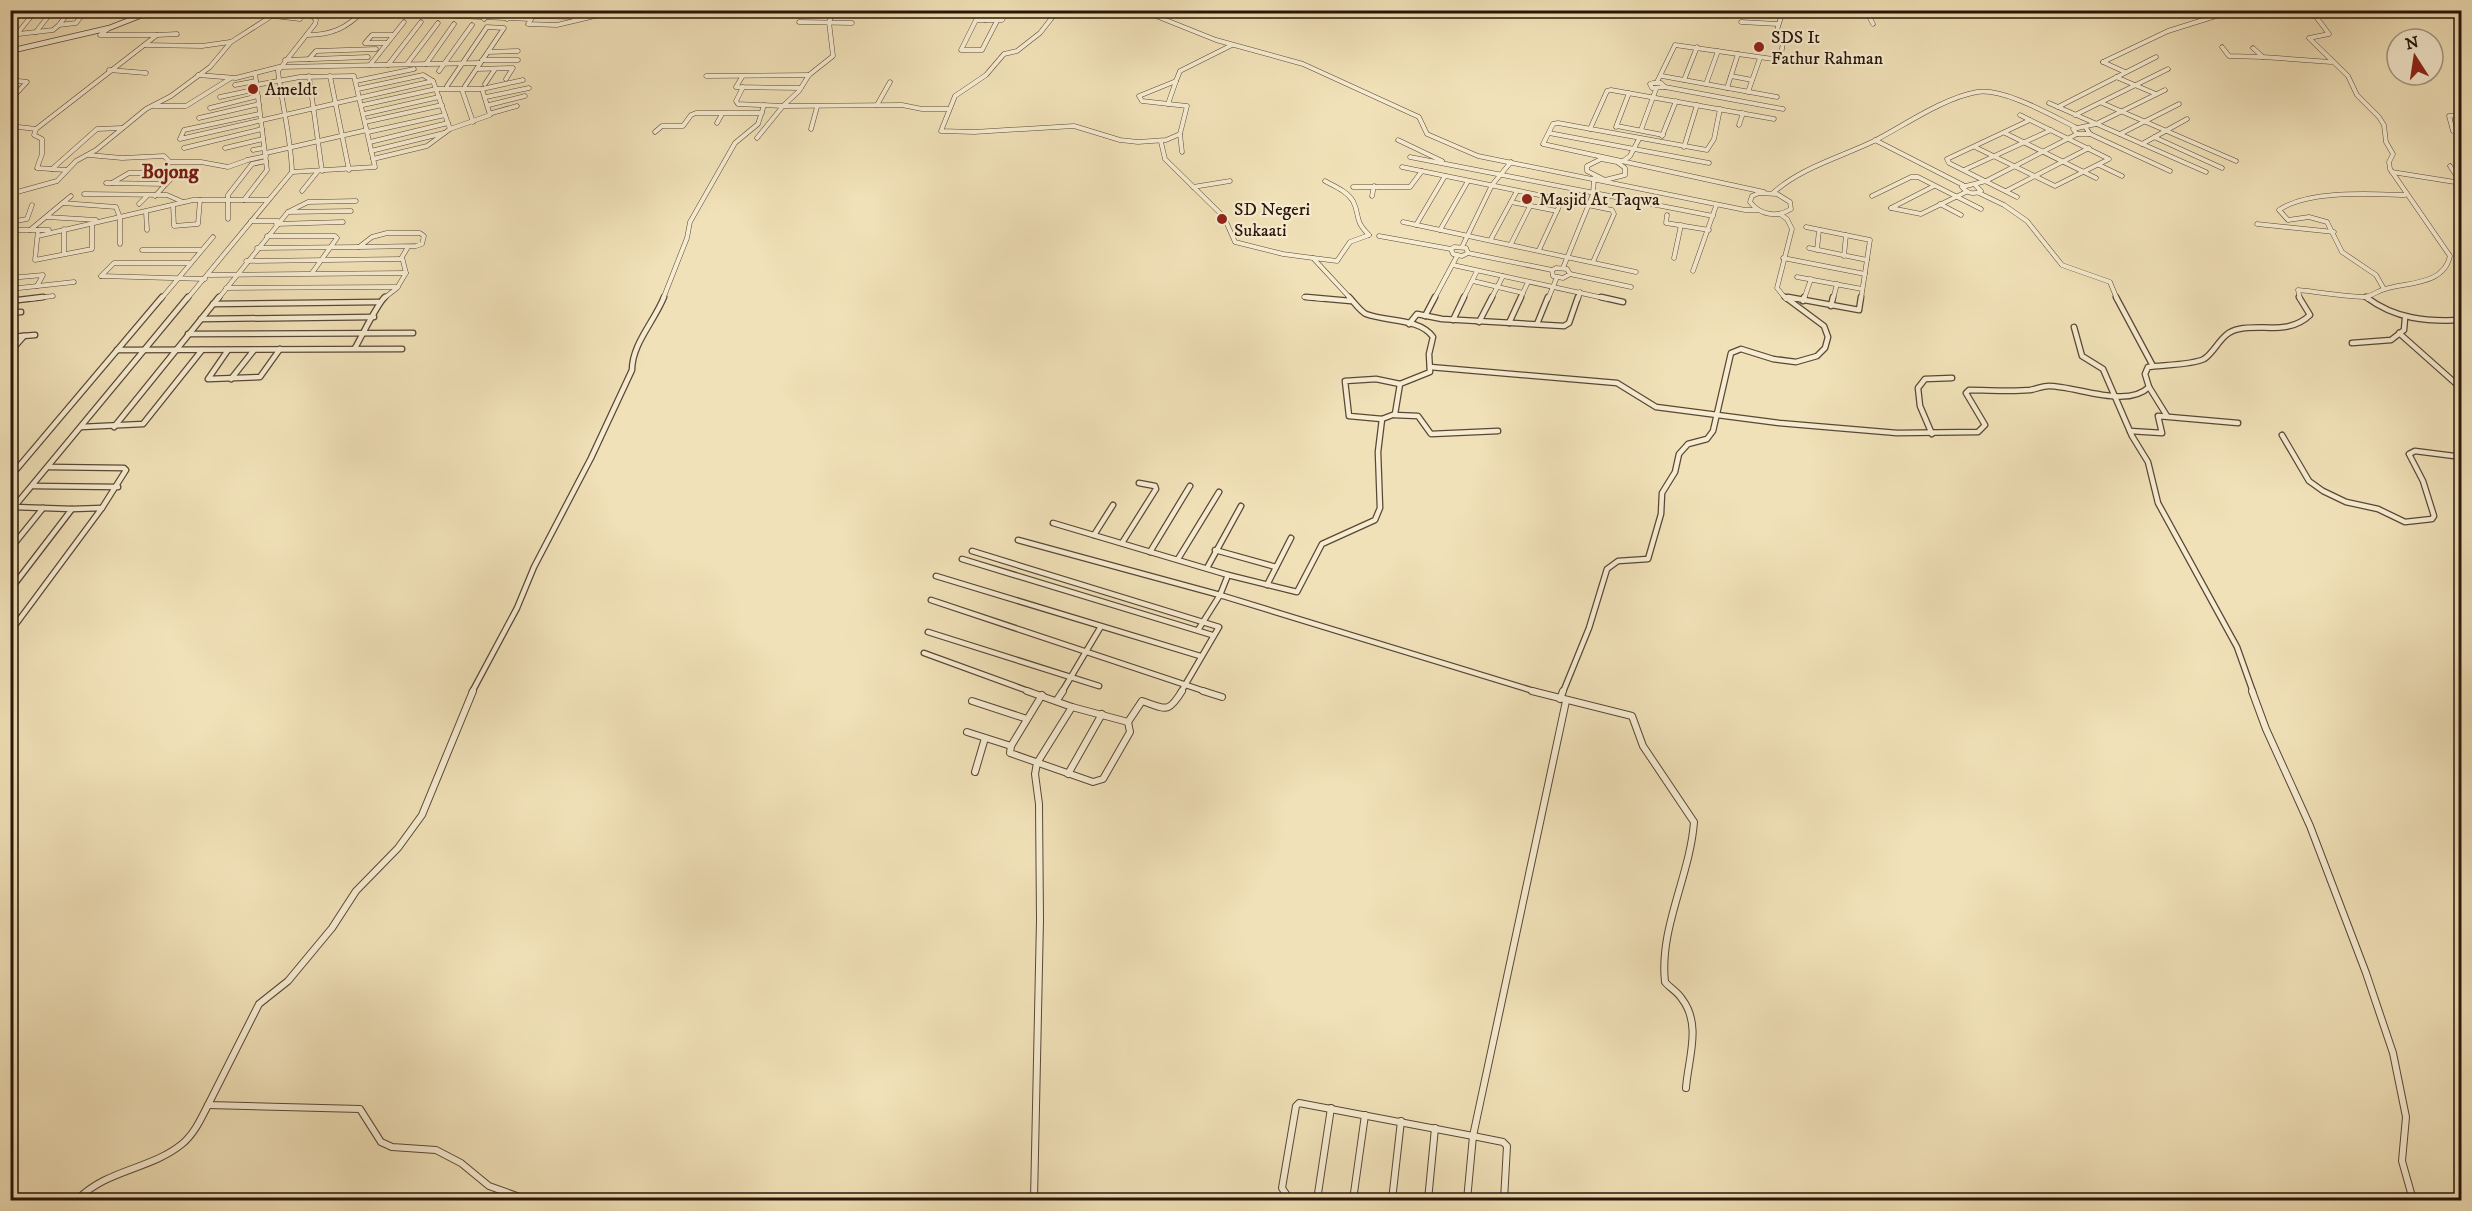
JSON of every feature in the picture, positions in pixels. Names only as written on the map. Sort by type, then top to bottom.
[{"type":"street","points":[[10,21],[19,10]]},
{"type":"street","points":[[17,34],[36,10]]},
{"type":"street","points":[[36,32],[53,10]]},
{"type":"street","points":[[10,35],[54,30],[70,10]]},
{"type":"street","points":[[59,25],[76,23],[86,10]]},
{"type":"street","points":[[10,51],[109,28],[155,10]]},
{"type":"street","points":[[10,194],[55,182],[66,170],[122,128],[210,67],[231,42],[281,10]]},
{"type":"street","points":[[13,506],[49,467],[292,172],[291,148],[283,115],[279,67],[316,22],[307,10]]},
{"type":"street","points":[[307,34],[329,35],[352,23],[364,10]]},
{"type":"street","points":[[437,10],[435,15],[484,19],[581,18]]},
{"type":"street","points":[[484,19],[492,10]]},
{"type":"street","points":[[507,19],[514,10]]},
{"type":"street","points":[[537,10],[529,25],[554,25],[620,10]]},
{"type":"street","points":[[581,18],[586,10]]},
{"type":"street","points":[[794,10],[792,14],[901,15]]},
{"type":"street","points":[[985,20],[989,10]]},
{"type":"street","points":[[997,21],[982,50],[961,50],[976,20],[997,21],[1003,19],[1007,10]]},
{"type":"street","points":[[1058,10],[1040,33],[1017,51],[1003,55],[986,75],[961,90],[948,109],[940,130],[982,133],[1074,126],[1115,139],[1161,142],[1180,134]]},
{"type":"street","points":[[1141,10],[1230,44],[1287,60],[1417,116],[1423,121],[1425,135],[1471,156],[1595,179],[1716,206],[1780,214],[1787,219],[1792,229],[1777,288],[1786,301],[1823,325],[1827,332],[1827,346],[1821,352],[1800,361],[1766,359],[1741,350],[1732,352],[1724,379],[1719,414],[1707,439],[1688,444],[1679,454],[1671,481],[1662,493],[1661,514],[1648,559],[1618,561],[1607,569],[1563,700],[1473,1136],[1467,1200]]},
{"type":"street","points":[[1656,89],[1650,84],[1657,82],[1662,76],[1675,45],[1780,60],[1783,43],[1777,30],[1781,18],[1777,10]]},
{"type":"street","points":[[1866,10],[1873,24]]},
{"type":"street","points":[[2125,72],[2103,62],[2168,31],[2235,10]]},
{"type":"street","points":[[2167,416],[2149,387],[2145,369],[2202,360],[2218,342],[2237,329],[2274,328],[2300,324],[2310,315],[2297,294],[2298,290],[2366,297],[2384,289],[2427,280],[2443,272],[2451,261],[2446,250],[2405,195],[2392,172],[2389,162],[2393,154],[2386,142],[2384,124],[2357,95],[2348,75],[2331,62],[2308,37],[2329,34],[2311,10]]},
{"type":"street","points":[[757,138],[801,88],[809,75],[833,56],[829,22],[832,13]]},
{"type":"street","points":[[274,16],[300,19]]},
{"type":"street","points":[[370,65],[404,21]]},
{"type":"street","points":[[388,65],[421,22]]},
{"type":"street","points":[[799,22],[852,23]]},
{"type":"street","points":[[1741,22],[1778,24]]},
{"type":"street","points":[[407,64],[438,23]]},
{"type":"street","points":[[426,64],[454,24]]},
{"type":"street","points":[[439,71],[472,25]]},
{"type":"street","points":[[447,86],[487,27],[504,27],[465,86]]},
{"type":"street","points":[[109,28],[100,35],[177,34]]},
{"type":"street","points":[[66,170],[36,167],[42,139],[34,135],[36,129],[72,103],[109,70],[158,35]]},
{"type":"street","points":[[387,43],[365,43],[372,35],[393,35]]},
{"type":"street","points":[[145,45],[198,46],[231,42]]},
{"type":"street","points":[[1168,104],[1180,71],[1230,44]]},
{"type":"street","points":[[1684,80],[1697,47]]},
{"type":"street","points":[[2222,47],[2229,56],[2331,62]]},
{"type":"street","points":[[2253,48],[2263,57]]},
{"type":"street","points":[[309,59],[316,51],[376,49]]},
{"type":"street","points":[[488,52],[518,51]]},
{"type":"street","points":[[1706,84],[1718,51]]},
{"type":"street","points":[[1727,88],[1738,54]]},
{"type":"street","points":[[285,60],[368,57]]},
{"type":"street","points":[[2058,107],[2156,57]]},
{"type":"street","points":[[1748,92],[1760,58]]},
{"type":"street","points":[[356,81],[426,64],[518,60]]},
{"type":"street","points":[[198,75],[231,78],[279,67],[407,64],[415,68]]},
{"type":"street","points":[[477,69],[513,68],[506,79]]},
{"type":"street","points":[[485,84],[495,69]]},
{"type":"street","points":[[2075,115],[2168,69]]},
{"type":"street","points":[[109,70],[146,73]]},
{"type":"street","points":[[244,200],[267,173],[262,129],[259,122],[255,73]]},
{"type":"street","points":[[220,97],[279,80],[354,74],[363,105],[375,167],[292,172]]},
{"type":"street","points":[[358,89],[422,75],[433,81],[448,123],[448,131]]},
{"type":"street","points":[[706,76],[809,75]]},
{"type":"street","points":[[302,191],[320,171],[322,140],[313,108],[309,76]]},
{"type":"street","points":[[330,76],[350,170]]},
{"type":"street","points":[[1662,76],[1777,97]]},
{"type":"street","points":[[1731,76],[1752,80]]},
{"type":"street","points":[[742,77],[735,86],[801,88]]},
{"type":"street","points":[[2116,77],[2156,94]]},
{"type":"street","points":[[152,106],[186,106],[231,78]]},
{"type":"street","points":[[10,80],[27,82],[10,100]]},
{"type":"street","points":[[363,105],[436,89],[482,89],[523,80]]},
{"type":"street","points":[[259,114],[184,130],[180,139],[433,81]]},
{"type":"street","points":[[1176,81],[1139,96],[1142,101],[1187,106],[1180,134],[1182,153]]},
{"type":"street","points":[[877,105],[890,82]]},
{"type":"street","points":[[1657,82],[1665,87],[1783,109]]},
{"type":"street","points":[[235,85],[256,85]]},
{"type":"street","points":[[743,87],[737,104],[817,107],[877,105],[948,109]]},
{"type":"street","points":[[1656,89],[1665,87]]},
{"type":"street","points":[[486,97],[529,88]]},
{"type":"street","points":[[482,89],[492,113]]},
{"type":"street","points":[[1641,130],[1656,89]]},
{"type":"street","points":[[462,90],[473,122]]},
{"type":"street","points":[[1734,100],[1737,90]]},
{"type":"street","points":[[1773,193],[1786,181],[1875,140],[1929,110],[1983,92],[2017,99],[2074,127],[2086,128],[2165,90]]},
{"type":"street","points":[[1590,129],[1607,91],[1774,119]]},
{"type":"street","points":[[1613,134],[1629,93]]},
{"type":"street","points":[[210,108],[258,96]]},
{"type":"street","points":[[489,105],[525,96]]},
{"type":"street","points":[[364,114],[439,97]]},
{"type":"street","points":[[1659,142],[1676,101]]},
{"type":"street","points":[[2049,103],[2206,172]]},
{"type":"street","points":[[2102,103],[2236,161]]},
{"type":"street","points":[[199,118],[259,104]]},
{"type":"street","points":[[2120,134],[2179,104]]},
{"type":"street","points":[[365,122],[442,105]]},
{"type":"street","points":[[77,1200],[88,1186],[112,1173],[166,1154],[191,1135],[259,1004],[288,981],[327,934],[356,891],[398,848],[422,815],[470,696],[523,596],[534,567],[591,458],[632,370],[632,355],[657,314],[676,259],[687,238],[690,222],[735,143],[758,124],[764,105]]},
{"type":"street","points":[[1684,147],[1697,105]]},
{"type":"street","points":[[371,151],[448,131],[492,113],[517,106]]},
{"type":"street","points":[[811,129],[817,107]]},
{"type":"street","points":[[1720,109],[1714,140],[1708,149],[1701,150],[1555,123],[1543,144],[1773,193],[1785,197],[1792,204],[1790,210],[1780,214]]},
{"type":"street","points":[[654,132],[660,127],[683,126],[694,114],[762,112]]},
{"type":"street","points":[[1739,125],[1743,113]]},
{"type":"street","points":[[87,155],[122,158],[164,156],[170,162],[201,162],[228,167],[265,154],[322,140],[445,114]]},
{"type":"street","points":[[717,123],[722,114]]},
{"type":"street","points":[[1975,147],[2033,177],[2056,186],[2109,158],[2020,115]]},
{"type":"street","points":[[2462,115],[2449,116],[2453,131],[2462,134]]},
{"type":"street","points":[[2142,144],[2187,119]]},
{"type":"street","points":[[2018,197],[1947,159],[2030,120]]},
{"type":"street","points":[[370,142],[448,123]]},
{"type":"street","points":[[10,126],[36,129]]},
{"type":"street","points":[[1617,126],[1663,135]]},
{"type":"street","points":[[2074,127],[2077,134]]},
{"type":"street","points":[[52,169],[97,129],[122,128]]},
{"type":"street","points":[[2086,128],[2090,134]]},
{"type":"street","points":[[184,148],[262,129]]},
{"type":"street","points":[[1964,170],[2051,130]]},
{"type":"street","points":[[373,159],[428,145],[448,131]]},
{"type":"street","points":[[2005,133],[2096,178]]},
{"type":"street","points":[[1550,134],[1709,163]]},
{"type":"street","points":[[1875,140],[1963,185],[1976,186],[2077,134],[2090,134],[2170,171]]},
{"type":"street","points":[[396,136],[396,144],[400,153]]},
{"type":"street","points":[[2154,137],[2222,168]]},
{"type":"street","points":[[225,148],[263,139]]},
{"type":"street","points":[[1623,161],[1630,156],[1639,139]]},
{"type":"street","points":[[1398,140],[1452,165]]},
{"type":"street","points":[[1161,142],[1165,159],[1224,217],[1237,243],[1337,261],[1350,242],[1369,235],[1357,223],[1358,213],[1352,196],[1325,181]]},
{"type":"street","points":[[2006,191],[2089,148]]},
{"type":"street","points":[[253,150],[265,154]]},
{"type":"street","points":[[228,219],[228,195],[252,164],[265,154]]},
{"type":"street","points":[[1630,156],[1633,164]]},
{"type":"street","points":[[1410,157],[1713,216]]},
{"type":"street","points":[[1609,159],[1623,166],[1625,175],[1613,180],[1595,179],[1589,174],[1587,166],[1596,160],[1609,159]]},
{"type":"street","points":[[240,162],[248,160]]},
{"type":"street","points":[[1501,161],[1504,168]]},
{"type":"street","points":[[1462,247],[1492,185],[1510,163]]},
{"type":"street","points":[[2099,165],[2122,176]]},
{"type":"street","points":[[2450,166],[2461,183]]},
{"type":"street","points":[[1402,167],[1588,205],[1614,213],[1593,262]]},
{"type":"street","points":[[1353,187],[1413,186],[1422,171]]},
{"type":"street","points":[[2392,172],[2461,183]]},
{"type":"street","points":[[160,173],[129,173],[109,183],[166,184]]},
{"type":"street","points":[[154,196],[174,176]]},
{"type":"street","points":[[1416,225],[1444,176]]},
{"type":"street","points":[[1872,196],[1914,177],[1981,209]]},
{"type":"street","points":[[1563,268],[1596,186],[1595,179]]},
{"type":"street","points":[[1193,187],[1230,181]]},
{"type":"street","points":[[1440,230],[1468,181]]},
{"type":"street","points":[[1596,186],[1605,182],[1735,208]]},
{"type":"street","points":[[1963,185],[1966,192]]},
{"type":"street","points":[[1372,196],[1374,186]]},
{"type":"street","points":[[1935,186],[1891,209],[1918,214],[1966,192],[1979,193],[2015,210],[2031,226],[2046,250],[2062,265],[2076,272],[2110,282],[2122,312],[2153,366]]},
{"type":"street","points":[[1976,186],[1980,188],[1979,193]]},
{"type":"street","points":[[1491,239],[1517,190]]},
{"type":"street","points":[[1758,210],[1752,205],[1750,199],[1764,192]]},
{"type":"street","points":[[84,194],[167,195],[183,202]]},
{"type":"street","points":[[2384,289],[2376,274],[2342,252],[2329,224],[2310,217],[2286,220],[2279,212],[2279,208],[2284,204],[2308,199],[2364,194],[2405,195]]},
{"type":"street","points":[[30,230],[72,196]]},
{"type":"street","points":[[139,204],[147,196]]},
{"type":"street","points":[[10,200],[13,199],[10,206]]},
{"type":"street","points":[[16,230],[30,230],[38,233],[62,230],[183,202],[268,200]]},
{"type":"street","points":[[1539,250],[1562,200]]},
{"type":"street","points":[[173,205],[174,226],[198,224],[200,223],[200,201]]},
{"type":"street","points":[[114,427],[277,222],[288,212],[308,202],[356,201]]},
{"type":"street","points":[[1511,202],[1557,211]]},
{"type":"street","points":[[63,203],[116,207],[120,218],[120,244]]},
{"type":"street","points":[[1940,204],[1961,215]]},
{"type":"street","points":[[10,222],[27,219],[32,205]]},
{"type":"street","points":[[1511,244],[1530,206]]},
{"type":"street","points":[[1694,271],[1716,206]]},
{"type":"street","points":[[288,212],[351,211]]},
{"type":"street","points":[[146,212],[147,230]]},
{"type":"street","points":[[1667,215],[1665,222],[1709,230]]},
{"type":"street","points":[[46,217],[105,221]]},
{"type":"street","points":[[251,221],[343,222]]},
{"type":"street","points":[[1403,222],[1491,239],[1636,272]]},
{"type":"street","points":[[38,233],[35,260],[92,249],[92,224]]},
{"type":"street","points":[[2257,224],[2334,232]]},
{"type":"street","points":[[1674,258],[1681,225]]},
{"type":"street","points":[[1786,297],[1858,311],[1870,240],[1806,227]]},
{"type":"street","points":[[62,230],[64,253]]},
{"type":"street","points":[[1817,250],[1819,230]]},
{"type":"street","points":[[257,248],[408,247],[422,244],[423,234],[375,234],[359,247]]},
{"type":"street","points":[[1844,256],[1846,235]]},
{"type":"street","points":[[267,236],[335,236],[337,238],[312,273]]},
{"type":"street","points":[[1379,236],[1451,249],[1462,247]]},
{"type":"street","points":[[10,477],[213,237]]},
{"type":"street","points":[[355,348],[374,317],[379,302],[398,287],[406,273],[402,259],[408,247]]},
{"type":"street","points":[[1462,247],[1468,253]]},
{"type":"street","points":[[1451,249],[1457,256]]},
{"type":"street","points":[[1809,249],[1867,260]]},
{"type":"street","points":[[142,250],[200,250]]},
{"type":"street","points":[[1457,256],[1468,253],[1552,270],[1563,268]]},
{"type":"street","points":[[1425,316],[1457,256]]},
{"type":"street","points":[[1313,258],[1351,301],[1367,314],[1428,330],[1432,335],[1430,372],[1425,376],[1400,384],[1376,379],[1345,381],[1349,416],[1382,419],[1394,415],[1418,416],[1431,434],[1497,431]]},
{"type":"street","points":[[1783,258],[1865,274]]},
{"type":"street","points":[[246,261],[402,259]]},
{"type":"street","points":[[101,276],[114,263],[189,263]]},
{"type":"street","points":[[1453,265],[1623,302]]},
{"type":"street","points":[[1563,268],[1569,274]]},
{"type":"street","points":[[1552,270],[1557,277]]},
{"type":"street","points":[[1453,320],[1478,271]]},
{"type":"street","points":[[101,276],[177,279],[312,273],[406,273]]},
{"type":"street","points":[[1557,277],[1569,274],[1631,287]]},
{"type":"street","points":[[10,278],[43,275],[38,286]]},
{"type":"street","points":[[1479,322],[1503,276]]},
{"type":"street","points":[[1537,324],[1557,277]]},
{"type":"street","points":[[1797,277],[1862,289]]},
{"type":"street","points":[[1803,301],[1811,279]]},
{"type":"street","points":[[1473,281],[1522,293]]},
{"type":"street","points":[[10,289],[74,282]]},
{"type":"street","points":[[1509,323],[1528,282]]},
{"type":"street","points":[[1831,306],[1837,284]]},
{"type":"street","points":[[226,288],[398,287]]},
{"type":"street","points":[[1409,324],[1416,314],[1479,322],[1568,324],[1580,292]]},
{"type":"street","points":[[10,300],[53,296]]},
{"type":"street","points":[[1304,297],[1351,301]]},
{"type":"street","points":[[2366,297],[2385,312],[2405,318],[2462,320]]},
{"type":"street","points":[[213,304],[379,302]]},
{"type":"street","points":[[10,313],[21,312]]},
{"type":"street","points":[[201,319],[374,317]]},
{"type":"street","points":[[2352,343],[2391,340],[2404,330],[2405,318]]},
{"type":"street","points":[[2074,327],[2082,356],[2102,367],[2130,430],[2148,462],[2158,503],[2237,647],[2266,729],[2310,826],[2366,973],[2393,1053],[2406,1117],[2402,1161],[2413,1200]]},
{"type":"street","points":[[188,334],[412,333]]},
{"type":"street","points":[[2399,333],[2462,389]]},
{"type":"street","points":[[10,338],[36,335]]},
{"type":"street","points":[[11,351],[24,336]]},
{"type":"street","points":[[117,350],[402,348]]},
{"type":"street","points":[[228,350],[207,378],[260,377],[280,349]]},
{"type":"street","points":[[81,427],[137,426],[146,422],[202,350]]},
{"type":"street","points":[[231,379],[254,350]]},
{"type":"street","points":[[1430,367],[1617,383],[1656,407],[1779,423],[1932,434],[1978,432],[1984,429],[1982,419],[1966,393],[1969,390],[2031,390],[2048,386],[2115,396],[2135,396],[2149,387]]},
{"type":"street","points":[[1932,434],[1920,406],[1918,388],[1925,380],[1952,378]]},
{"type":"street","points":[[1394,415],[1400,384]]},
{"type":"street","points":[[2130,430],[2162,433],[2156,417],[2167,416],[2238,423]]},
{"type":"street","points":[[1053,523],[1228,575],[1297,592],[1322,544],[1375,520],[1380,508],[1378,452],[1382,419]]},
{"type":"street","points":[[2282,435],[2312,483],[2346,502],[2376,508],[2407,523],[2432,519],[2434,516],[2423,482],[2409,454],[2415,451],[2462,457]]},
{"type":"street","points":[[10,626],[16,624],[118,487],[126,470],[124,468],[49,467]]},
{"type":"street","points":[[1122,543],[1156,489],[1155,486],[1139,483]]},
{"type":"street","points":[[33,486],[118,487]]},
{"type":"street","points":[[1150,552],[1190,486]]},
{"type":"street","points":[[1178,559],[1219,492]]},
{"type":"street","points":[[1094,535],[1113,505]]},
{"type":"street","points":[[13,506],[102,508]]},
{"type":"street","points":[[1207,568],[1241,506]]},
{"type":"street","points":[[10,549],[43,508]]},
{"type":"street","points":[[10,590],[72,509]]},
{"type":"street","points":[[1267,585],[1291,538]]},
{"type":"street","points":[[1018,540],[1220,595],[1563,700],[1632,716],[1643,746],[1694,822],[1684,879],[1663,967],[1665,982],[1684,999],[1693,1018],[1695,1030],[1689,1055],[1686,1088]]},
{"type":"street","points":[[1215,550],[1276,567]]},
{"type":"street","points":[[972,551],[1219,627],[1172,707],[1167,709],[1142,701],[1128,722],[1130,732],[1103,779],[1093,782],[1010,753],[1011,746],[1042,695]]},
{"type":"street","points":[[962,559],[1212,636]]},
{"type":"street","points":[[1198,630],[1220,595],[1228,575]]},
{"type":"street","points":[[936,576],[1101,628],[1200,656]]},
{"type":"street","points":[[930,600],[1222,697]]},
{"type":"street","points":[[1057,700],[1101,628]]},
{"type":"street","points":[[928,632],[1099,686]]},
{"type":"street","points":[[924,653],[1072,706],[1128,722]]},
{"type":"street","points":[[972,701],[1027,719]]},
{"type":"street","points":[[1034,1200],[1040,920],[1039,804],[1035,774],[1037,763],[1072,706]]},
{"type":"street","points":[[1068,774],[1102,714]]},
{"type":"street","points":[[967,732],[1011,746]]},
{"type":"street","points":[[975,772],[985,738]]},
{"type":"street","points":[[1307,1200],[1288,1197],[1282,1188],[1296,1106],[1305,1103],[1503,1142],[1507,1146],[1504,1200]]},
{"type":"street","points":[[208,1105],[286,1105],[360,1109],[381,1142],[392,1147],[436,1150],[461,1163],[489,1186],[528,1200]]},
{"type":"street","points":[[1317,1200],[1332,1108]]},
{"type":"street","points":[[1353,1200],[1365,1114]]},
{"type":"street","points":[[1392,1200],[1401,1121]]},
{"type":"street","points":[[1428,1200],[1435,1128]]},
{"type":"place","name":"SDS It Fathur Rahman","points":[[1759,47]]},
{"type":"place","name":"Ameldt","points":[[253,89]]},
{"type":"place","name":"Masjid At Taqwa","points":[[1527,199]]},
{"type":"place","name":"SD Negeri Sukaati","points":[[1222,219]]},
{"type":"district","name":"Bojong","points":[[170,171]]}]
